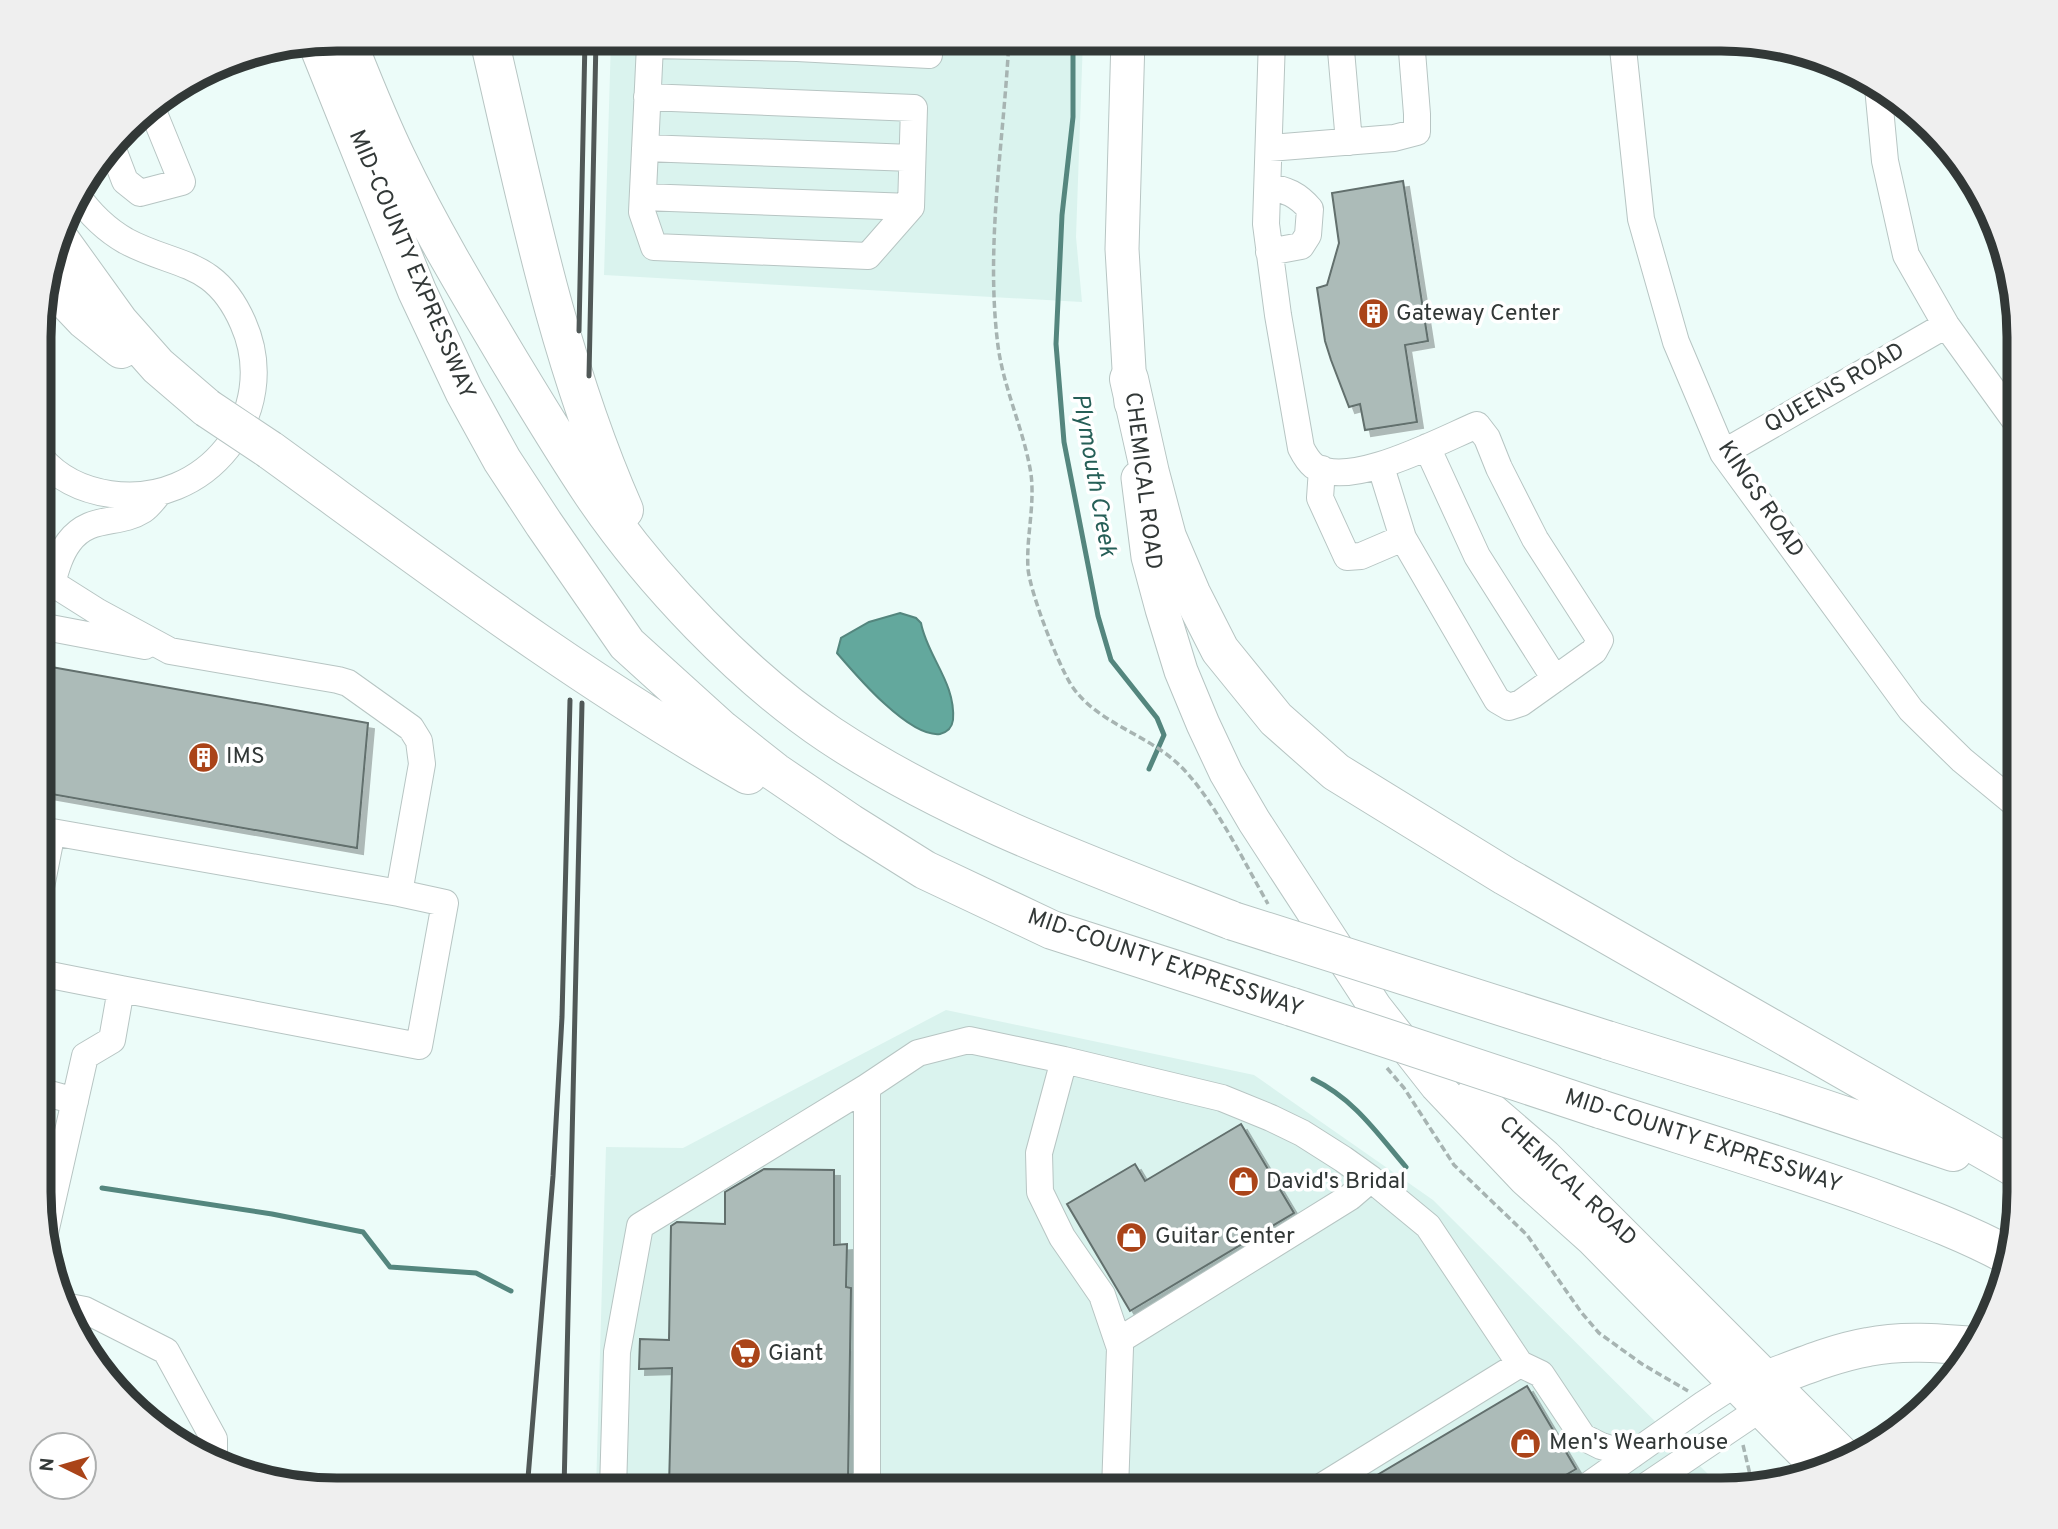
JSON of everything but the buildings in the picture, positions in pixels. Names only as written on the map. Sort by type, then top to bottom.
[{"type":"highway","name":"MID-COUNTY EXPRESSWAY","points":[[321,51],[417,291],[464,391],[502,460],[627,644],[722,730],[775,772],[925,870],[1052,930],[1819,1179],[1927,1218],[2001,1252]]},
{"type":"highway","name":"MID-COUNTY EXPRESSWAY","points":[[352,51],[398,160],[473,300],[593,494],[659,578],[724,647],[827,733],[883,769],[992,824],[1058,853],[1233,921],[1777,1093],[1966,1156],[2007,1175]]},
{"type":"highway","points":[[492,51],[536,237],[572,372],[592,432],[623,508],[659,578]]},
{"type":"highway","points":[[65,247],[119,322],[158,366],[207,408]]},
{"type":"highway","points":[[55,289],[85,320],[114,344],[270,450],[527,636],[700,748],[757,780],[850,823]]},
{"type":"highway","points":[[1129,379],[1167,537],[1191,593],[1220,650],[1286,728],[1336,772],[1505,876],[2007,1163]]},
{"type":"highway","points":[[1754,1391],[1815,1361],[1870,1346],[1935,1343],[1963,1345]]},
{"type":"main road","name":"CHEMICAL ROAD","points":[[1128,51],[1122,249],[1139,494],[1148,557],[1181,671],[1226,773],[1298,890],[1406,1022],[1472,1094],[1545,1156],[1754,1391],[1814,1463]]},
{"type":"main road","name":"CHEMICAL ROAD","points":[[1754,1391],[1839,1453]]},
{"type":"street","points":[[647,97],[914,108],[911,207],[868,256],[654,247],[642,212],[647,97],[650,51]]},
{"type":"street","points":[[912,51],[929,55],[929,51]]},
{"type":"street","points":[[1272,51],[1266,224],[1278,315],[1301,448],[1313,466],[1334,474],[1381,467],[1477,425],[1487,438],[1535,539],[1600,640],[1594,652],[1521,703],[1509,707],[1497,700],[1403,538],[1381,467]]},
{"type":"street","points":[[1341,51],[1349,142]]},
{"type":"street","points":[[1269,148],[1394,138],[1417,132],[1412,51]]},
{"type":"street","name":"KINGS ROAD","points":[[1623,51],[1641,219],[1675,342],[1723,453],[1911,710],[1962,760],[2007,797]]},
{"type":"street","points":[[1879,98],[1885,161],[1906,255],[1946,325],[2007,408]]},
{"type":"street","points":[[115,156],[125,181],[140,193],[181,182],[155,116]]},
{"type":"street","points":[[645,148],[912,158]]},
{"type":"street","points":[[1268,187],[1282,188],[1300,197],[1310,209],[1308,235],[1301,246],[1269,252]]},
{"type":"street","points":[[643,197],[911,207]]},
{"type":"street","points":[[51,467],[63,477],[95,492],[131,496],[159,494],[199,475],[213,464],[230,443],[247,413],[252,392],[253,357],[249,338],[234,306],[217,284],[185,263],[128,242],[99,222],[84,203]]},
{"type":"street","name":"QUEENS ROAD","points":[[1723,453],[1946,325]]},
{"type":"street","points":[[1427,447],[1477,556],[1555,679]]},
{"type":"street","points":[[1322,469],[1320,498],[1347,557],[1361,556],[1403,538]]},
{"type":"street","points":[[51,572],[69,541],[82,529],[93,523],[145,509],[159,494]]},
{"type":"street","points":[[51,583],[170,651]]},
{"type":"street","points":[[51,628],[338,680],[348,683],[411,728],[419,741],[422,764],[399,893]]},
{"type":"street","points":[[51,837],[52,832],[445,903],[419,1046],[51,975]]},
{"type":"street","points":[[51,1207],[85,1056],[112,1040],[121,989]]},
{"type":"street","points":[[613,1478],[617,1352],[640,1226],[918,1053],[968,1040],[1222,1098],[1302,1133],[1371,1179],[1428,1226],[1520,1364],[1541,1374],[1583,1437],[1601,1446],[1632,1455]]},
{"type":"street","points":[[1065,1060],[1038,1153],[1040,1192],[1062,1237],[1102,1295],[1120,1348],[1115,1478]]},
{"type":"street","points":[[866,1478],[867,1087]]},
{"type":"street","points":[[51,1094],[75,1101]]},
{"type":"street","points":[[1118,1341],[1350,1197],[1371,1179]]},
{"type":"street","points":[[75,1308],[85,1310],[166,1351],[214,1439],[214,1451]]},
{"type":"street","points":[[1335,1478],[1520,1364]]},
{"type":"street","points":[[1599,1478],[1632,1455],[1754,1391]]},
{"type":"street","points":[[1654,1478],[1754,1391]]},
{"type":"path","points":[[1008,51],[994,230],[994,280],[998,346],[1009,400],[1026,450],[1031,475],[1033,501],[1028,572],[1043,622],[1069,682],[1083,701],[1176,761],[1201,791]]},
{"type":"path","points":[[1742,1444],[1750,1477]]},
{"type":"shaded area","points":[[611,51],[1083,51],[1076,237],[1082,302],[604,275]]},
{"type":"shaded area","points":[[900,613],[916,618],[921,623],[946,682],[953,707],[952,723],[943,733],[927,733],[899,716],[869,689],[837,653],[841,638],[869,622]]},
{"type":"shaded area","points":[[946,1010],[1254,1075],[1433,1200],[1712,1478],[596,1478],[606,1147],[683,1148]]},
{"type":"waterway","name":"Plymouth Creek","points":[[1073,51],[1073,117],[1062,215],[1056,344],[1064,442],[1098,616],[1111,660],[1157,718],[1164,735],[1149,769]]},
{"type":"waterway","name":"Plymouth Creek","points":[[1313,1079],[1341,1096],[1353,1107],[1406,1167]]},
{"type":"waterway","points":[[102,1188],[272,1214],[363,1232],[390,1267],[476,1273],[511,1291]]},
{"type":"railway","points":[[579,331],[585,51]]},
{"type":"railway","points":[[589,376],[596,51]]},
{"type":"railway","points":[[528,1478],[553,1176],[562,1017],[570,700]]},
{"type":"railway","points":[[564,1478],[582,703]]},
{"type":"place","name":"Gateway Center","points":[[1373,314]]},
{"type":"place","name":"IMS","points":[[203,757]]},
{"type":"place","name":"David's Bridal","points":[[1243,1182]]},
{"type":"place","name":"Guitar Center","points":[[1132,1237]]},
{"type":"place","name":"Giant","points":[[745,1354]]},
{"type":"place","name":"Men's Wearhouse","points":[[1526,1443]]}]
